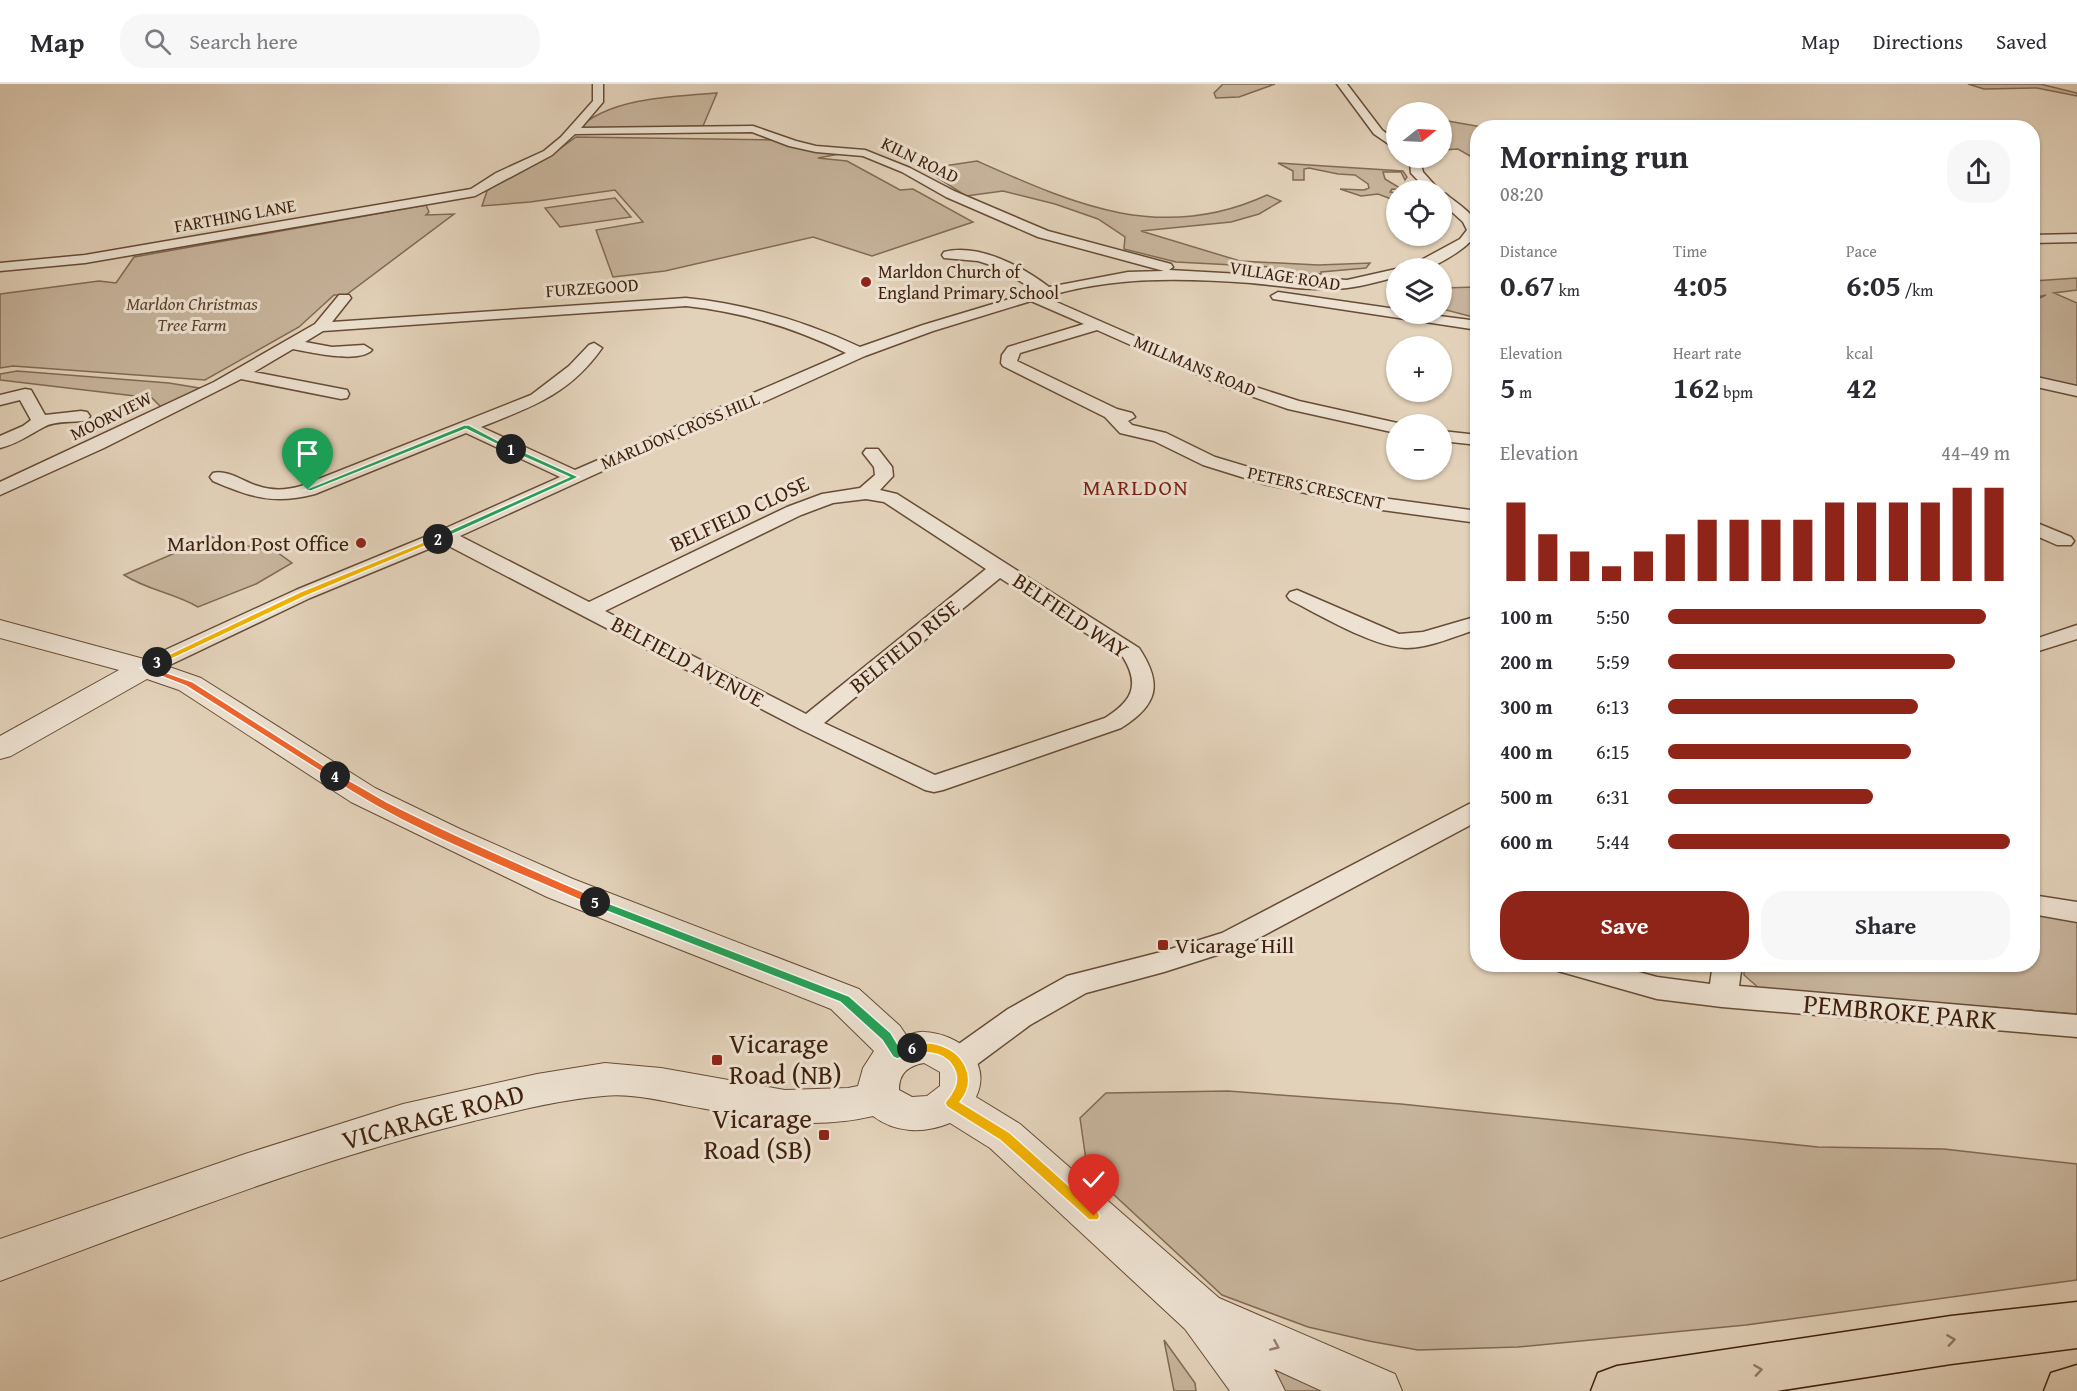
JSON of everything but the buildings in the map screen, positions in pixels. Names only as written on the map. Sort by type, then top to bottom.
[{"type":"highway","points":[[1617,1391],[1950,1340],[2077,1325]]},
{"type":"highway","points":[[2070,1391],[2077,1390]]},
{"type":"street","points":[[570,131],[598,102],[598,84]]},
{"type":"street","points":[[1342,84],[1378,132],[1386,138]]},
{"type":"street","name":"KILN ROAD","points":[[570,131],[753,129],[793,144],[816,149],[865,153],[906,170],[950,194],[1043,234],[1165,266],[1169,271],[1167,274]]},
{"type":"street","name":"FARTHING LANE","points":[[0,267],[130,252],[475,192],[500,176],[548,153],[565,139],[570,131]]},
{"type":"street","points":[[1417,168],[1417,173],[1425,180]]},
{"type":"street","points":[[1452,195],[1464,199]]},
{"type":"street","points":[[1452,206],[1470,224]]},
{"type":"street","points":[[1435,258],[1465,242],[1470,234]]},
{"type":"street","points":[[2040,239],[2077,238]]},
{"type":"street","name":"MILLMANS ROAD","points":[[949,255],[974,255],[1000,262],[1029,278],[1040,294],[1096,325],[1158,350],[1231,384],[1294,405],[1386,426]]},
{"type":"street","points":[[1167,274],[1347,284],[1386,275]]},
{"type":"street","name":"MARLDON CROSS HILL","points":[[145,668],[303,594],[444,536],[859,353],[928,328],[1078,284],[1128,276],[1167,274]]},
{"type":"street","name":"VILLAGE ROAD","points":[[1167,274],[1269,294],[1386,311]]},
{"type":"street","points":[[320,327],[344,298]]},
{"type":"street","name":"FURZEGOOD","points":[[320,327],[686,302],[723,305],[788,321],[859,353]]},
{"type":"street","name":"VILLAGE ROAD","points":[[1452,322],[1470,325]]},
{"type":"street","name":"PETERS CRESCENT","points":[[1096,325],[1014,350],[1010,355],[1009,363],[1111,414],[1126,429],[1160,437],[1209,460],[1271,480],[1382,504],[1470,516]]},
{"type":"street","name":"MOORVIEW","points":[[0,489],[98,444],[238,374],[320,327]]},
{"type":"street","points":[[291,344],[332,352],[364,350]]},
{"type":"street","points":[[219,477],[255,493],[292,495],[537,399],[565,379],[594,348]]},
{"type":"street","points":[[238,374],[340,394]]},
{"type":"street","points":[[2040,383],[2077,391]]},
{"type":"street","points":[[0,400],[24,394],[40,421]]},
{"type":"street","points":[[0,443],[29,430],[40,421],[81,416]]},
{"type":"street","points":[[466,427],[575,477]]},
{"type":"street","points":[[1452,437],[1470,439]]},
{"type":"street","points":[[866,493],[884,476],[883,467],[872,453]]},
{"type":"street","name":"BELFIELD WAY","points":[[866,493],[890,498],[1131,652],[1139,663],[1144,678],[1143,691],[1138,705],[1130,714],[1113,723],[934,784]]},
{"type":"street","name":"BELFIELD CLOSE","points":[[590,610],[794,511],[829,498],[866,493]]},
{"type":"street","points":[[2040,530],[2066,533]]},
{"type":"street","name":"BELFIELD AVENUE","points":[[444,536],[808,724],[934,784]]},
{"type":"street","name":"BELFIELD RISE","points":[[808,724],[1000,568]]},
{"type":"street","points":[[1297,596],[1402,642],[1470,624]]},
{"type":"street","points":[[0,629],[145,668],[190,684],[363,795],[448,837],[560,888],[845,999],[886,1037],[897,1054]]},
{"type":"street","points":[[2040,644],[2077,632]]},
{"type":"street","points":[[0,749],[145,668]]},
{"type":"street","points":[[957,1062],[1019,1017],[1077,984],[1164,962],[1232,940],[1470,814]]},
{"type":"street","points":[[2040,905],[2077,912]]},
{"type":"street","name":"PEMBROKE PARK","points":[[1598,972],[1657,988],[1722,996],[2077,1026]]},
{"type":"street","points":[[1722,996],[1726,972]]},
{"type":"street","points":[[914,1048],[934,1048],[950,1055],[962,1072],[963,1083],[959,1093],[951,1103],[927,1114],[913,1114],[889,1106],[878,1087],[879,1077],[889,1059],[897,1054],[914,1048]]},
{"type":"street","name":"VICARAGE ROAD","points":[[0,1260],[244,1172],[403,1121],[537,1090],[605,1079],[661,1084],[785,1107],[848,1105],[882,1097]]},
{"type":"street","points":[[951,1103],[1005,1136],[1202,1313],[1260,1391]]},
{"type":"street","points":[[1202,1313],[1377,1391]]},
{"type":"green space","points":[[1223,84],[1275,84],[1239,97],[1216,98],[1214,93]]},
{"type":"green space","points":[[1968,84],[2040,84],[2077,93],[2077,96],[2037,88],[1984,89]]},
{"type":"green space","points":[[717,93],[703,126],[578,129],[607,111],[643,100]]},
{"type":"green space","points":[[1452,122],[1470,125],[1470,156],[1458,149],[1452,149]]},
{"type":"green space","points":[[576,137],[777,140],[845,153],[818,158],[847,161],[900,190],[913,189],[973,222],[872,256],[813,237],[665,271],[613,277],[596,230],[643,222],[615,190],[482,206],[487,191],[505,177],[547,158]]},
{"type":"green space","points":[[977,161],[1083,204],[1154,217],[1191,216],[1228,209],[1267,195],[1281,201],[1259,214],[1231,222],[1141,231],[1240,261],[1318,265],[1370,263],[1366,268],[1321,272],[1321,274],[1275,274],[1272,267],[1176,262],[1124,249],[1125,237],[1098,219],[1055,204],[1003,191],[966,196],[924,169]]},
{"type":"green space","points":[[1278,163],[1403,171],[1407,177],[1405,180],[1401,172],[1383,172],[1387,180],[1386,197],[1378,194],[1361,196],[1340,189],[1364,190],[1369,188],[1368,184],[1355,175],[1309,168],[1304,169],[1304,180],[1293,180],[1293,171]]},
{"type":"green space","points":[[615,198],[631,217],[560,227],[545,208]]},
{"type":"green space","name":"Marldon Christmas Tree Farm","points":[[426,205],[429,212],[426,215],[454,214],[346,295],[334,295],[299,327],[205,380],[13,366],[0,368],[0,294],[99,281],[116,283],[134,257]]},
{"type":"green space","points":[[2077,278],[2077,290],[2054,293],[2077,303],[2077,388],[2040,378],[2040,298],[2046,295],[2040,296],[2040,281]]},
{"type":"green space","points":[[1470,287],[1470,316],[1452,312],[1452,288]]},
{"type":"green space","points":[[17,371],[169,383],[199,388],[163,409],[152,398],[0,380],[0,374]]},
{"type":"green space","points":[[212,537],[278,553],[292,563],[256,584],[198,607],[124,575]]},
{"type":"green space","points":[[2040,912],[2077,918],[2077,1014],[1760,989],[1744,975],[1744,972],[2040,972]]},
{"type":"green space","points":[[1228,1091],[1401,1104],[1818,1147],[1944,1149],[2077,1164],[2077,1280],[1746,1325],[1518,1347],[1418,1350],[1369,1341],[1308,1327],[1222,1295],[1097,1179],[1086,1160],[1080,1118],[1106,1093]]},
{"type":"green space","points":[[1164,1340],[1195,1383],[1196,1391],[1174,1391]]},
{"type":"green space","points":[[1250,1356],[1337,1391],[1279,1391]]},
{"type":"place","name":"Marldon Church of England Primary School","points":[[866,282]]},
{"type":"place","name":"Marldon Post Office","points":[[361,543]]},
{"type":"place","name":"Vicarage Hill","points":[[1163,945]]},
{"type":"place","name":"Vicarage Road (NB)","points":[[717,1060]]},
{"type":"place","name":"Vicarage Road (SB)","points":[[824,1135]]},
{"type":"district","name":"MARLDON","points":[[1136,487]]},
{"type":"route","points":[[308,490],[466,427],[575,477],[444,536],[303,594],[145,668],[190,684],[290,746],[363,795],[448,837],[560,888],[845,999],[886,1037],[897,1054],[924,1047],[934,1048],[950,1055],[962,1072],[963,1083],[951,1103],[1005,1136],[1094,1216]]}]
